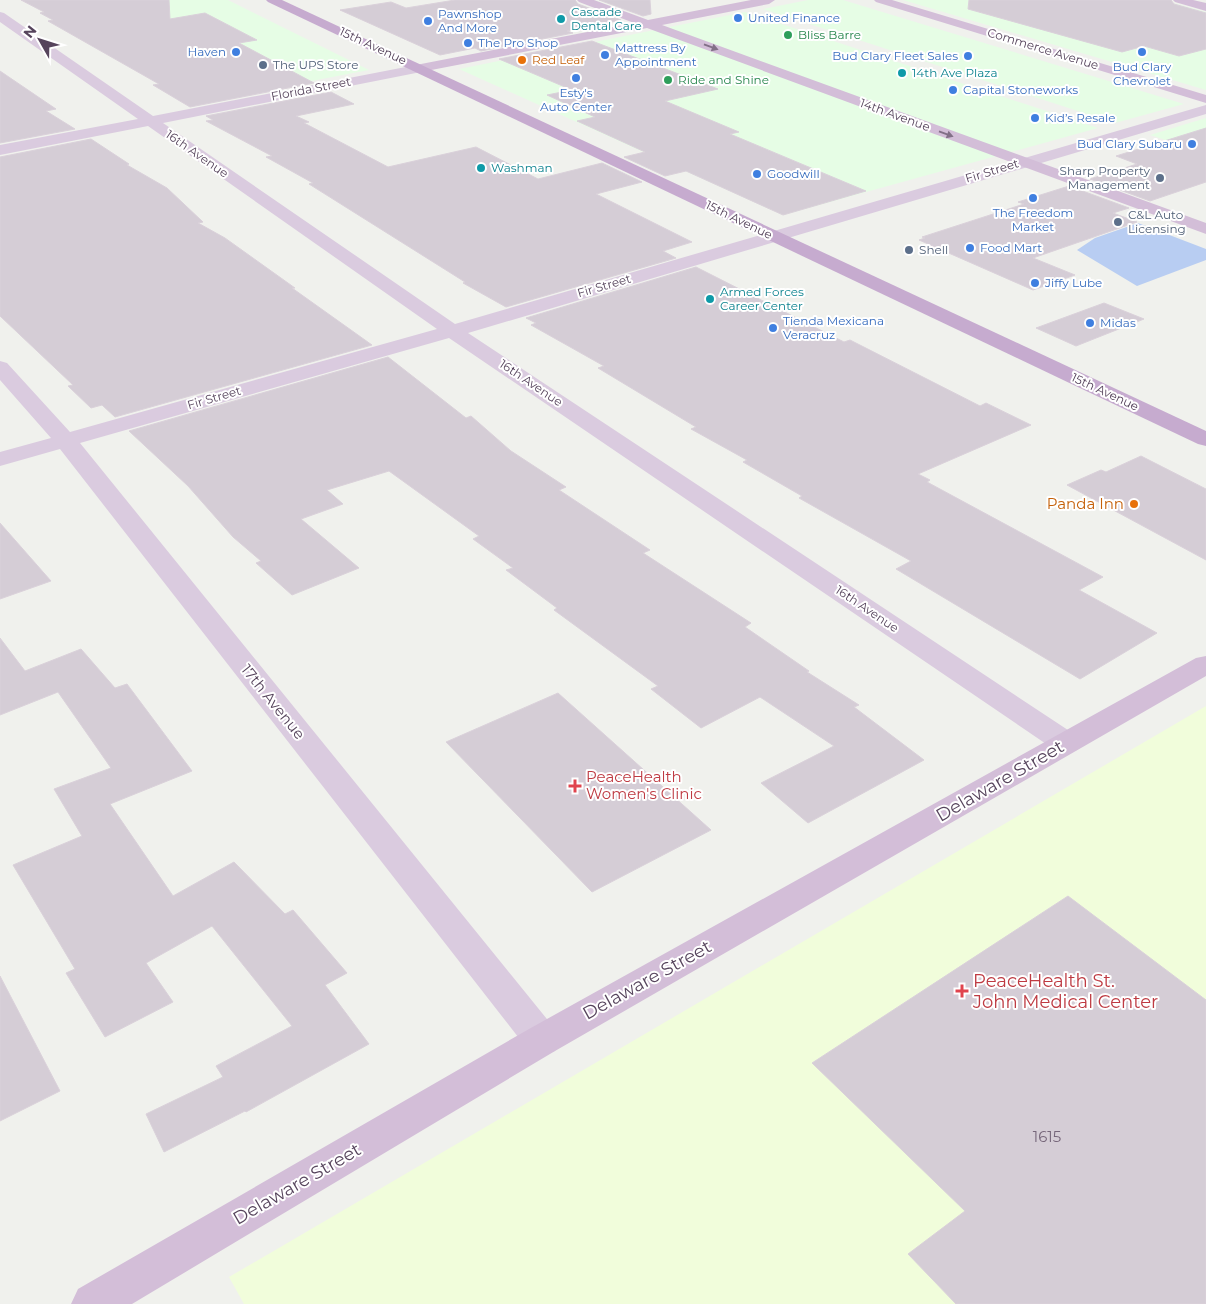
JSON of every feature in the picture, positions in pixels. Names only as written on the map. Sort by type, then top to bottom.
[{"type":"main road","name":"15th Avenue","points":[[272,0],[421,68],[772,236],[1206,439]]},
{"type":"street","name":"14th Avenue","points":[[583,0],[1206,229]]},
{"type":"street","name":"Florida Street","points":[[0,150],[769,0]]},
{"type":"street","name":"Commerce Avenue","points":[[880,0],[1206,99]]},
{"type":"street","points":[[1178,0],[1206,7]]},
{"type":"street","name":"16th Avenue","points":[[0,16],[452,330],[1066,743]]},
{"type":"street","name":"Fir Street","points":[[0,459],[452,330],[1206,109]]},
{"type":"street","name":"17th Avenue","points":[[0,368],[65,440],[542,1040]]},
{"type":"street","name":"Delaware Street","points":[[93,1304],[542,1040],[1206,664]]},
{"type":"shaded area","points":[[120,0],[228,0],[369,70],[280,87]]},
{"type":"shaded area","name":"Bud Clary Fleet Sales","points":[[808,0],[843,0],[1184,104],[1115,123],[763,9]]},
{"type":"shaded area","name":"Bud Clary Chevrolet","points":[[903,0],[1161,0],[1206,12],[1206,90]]},
{"type":"shaded area","points":[[745,12],[1098,128],[783,215],[459,69]]},
{"type":"shaded area","name":"Bud Clary Subaru","points":[[1206,118],[1206,153],[1150,135]]},
{"type":"shaded area","points":[[1138,223],[1206,249],[1206,260],[1137,286],[1077,250],[1095,238]]},
{"type":"shaded area","name":"PeaceHealth St. John Medical Center","points":[[1206,706],[1206,1304],[244,1304],[229,1277]]},
{"type":"building","points":[[21,0],[169,0],[170,19],[205,13],[257,40],[239,43],[314,83],[190,107],[153,85],[159,84],[48,21],[53,20],[40,13],[44,12]]},
{"type":"building","points":[[455,0],[575,0],[578,4],[621,20],[567,31],[573,33],[481,51],[475,48],[440,55],[340,10],[391,2],[406,8]]},
{"type":"building","points":[[599,0],[650,0],[651,14],[643,16]]},
{"type":"building","name":"Bud Clary Chevrolet","points":[[969,0],[1171,0],[1174,4],[1206,13],[1206,49],[1179,56],[1144,46],[1122,52],[968,9]]},
{"type":"building","points":[[592,41],[718,89],[665,101],[739,132],[730,134],[866,191],[783,215],[686,171],[665,176],[624,157],[645,152],[577,121],[595,117],[547,95],[572,90],[499,59]]},
{"type":"building","points":[[0,71],[56,109],[46,111],[75,129],[0,143]]},
{"type":"building","points":[[331,92],[354,104],[296,116],[309,122],[304,123],[388,167],[476,147],[538,179],[602,163],[642,182],[596,194],[692,242],[663,251],[676,258],[506,307],[463,283],[465,282],[309,184],[313,183],[266,157],[272,156],[206,121],[213,120],[206,116]]},
{"type":"building","points":[[1206,128],[1206,182],[1150,201],[1090,179],[1137,164],[1116,156]]},
{"type":"building","points":[[91,139],[129,164],[127,165],[167,188],[203,222],[198,223],[225,238],[372,345],[115,417],[102,405],[91,408],[68,386],[73,385],[0,316],[0,157]]},
{"type":"building","points":[[1069,186],[1129,208],[1113,213],[1137,222],[1033,258],[1075,275],[1033,290],[919,240],[925,238],[922,237],[1024,204],[1018,202]]},
{"type":"building","points":[[696,267],[844,342],[850,340],[980,406],[986,403],[1031,425],[918,474],[930,480],[927,482],[1103,577],[1079,590],[1157,633],[1080,679],[896,569],[911,561],[799,498],[802,496],[743,462],[747,460],[691,429],[696,427],[598,368],[604,366],[531,325],[536,323],[526,318]]},
{"type":"building","name":"Midas","points":[[1104,303],[1144,319],[1076,346],[1036,328]]},
{"type":"building","points":[[388,357],[466,418],[471,416],[511,451],[566,487],[559,490],[650,550],[643,553],[751,623],[745,627],[809,671],[807,672],[859,705],[854,707],[924,760],[808,823],[761,783],[834,746],[760,697],[701,728],[651,689],[658,686],[554,610],[557,608],[506,570],[513,568],[473,539],[479,536],[389,471],[327,490],[343,504],[301,519],[359,568],[292,595],[256,563],[261,561],[233,537],[188,486],[129,431]]},
{"type":"building","name":"Panda Inn","points":[[1141,456],[1206,489],[1206,560],[1067,485],[1101,470],[1106,472]]},
{"type":"building","points":[[0,523],[51,581],[0,599]]},
{"type":"building","points":[[0,638],[25,671],[81,649],[115,688],[127,684],[192,771],[110,804],[173,896],[234,862],[285,914],[293,910],[347,973],[325,985],[369,1044],[246,1112],[164,1152],[146,1114],[223,1077],[216,1066],[292,1026],[212,926],[146,963],[173,1002],[105,1037],[66,973],[75,969],[13,865],[82,836],[54,789],[111,768],[58,692],[0,715]]},
{"type":"building","name":"PeaceHealth Women's Clinic","points":[[558,693],[711,830],[592,892],[446,742]]},
{"type":"building","points":[[1068,896],[1206,1000],[1206,1304],[956,1304],[908,1254],[965,1211],[812,1063]]},
{"type":"building","points":[[0,976],[60,1091],[0,1121]]},
{"type":"place","name":"United Finance","points":[[738,18]]},
{"type":"place","name":"Cascade Dental Care","points":[[561,19]]},
{"type":"place","name":"Pawnshop And More","points":[[428,21]]},
{"type":"place","name":"Bliss Barre","points":[[788,35]]},
{"type":"place","name":"The Pro Shop","points":[[468,43]]},
{"type":"place","name":"Haven","points":[[236,52]]},
{"type":"place","name":"Bud Clary Chevrolet","points":[[1142,52]]},
{"type":"place","name":"Mattress By Appointment","points":[[605,55]]},
{"type":"place","name":"Bud Clary Fleet Sales","points":[[968,56]]},
{"type":"place","name":"Red Leaf","points":[[522,60]]},
{"type":"place","name":"The UPS Store","points":[[263,65]]},
{"type":"place","name":"14th Ave Plaza","points":[[902,73]]},
{"type":"place","name":"Esty's Auto Center","points":[[576,78]]},
{"type":"place","name":"Ride and Shine","points":[[668,80]]},
{"type":"place","name":"Capital Stoneworks","points":[[953,90]]},
{"type":"place","name":"Kid’s Resale","points":[[1035,118]]},
{"type":"place","name":"Bud Clary Subaru","points":[[1192,144]]},
{"type":"place","name":"Washman","points":[[481,168]]},
{"type":"place","name":"Goodwill","points":[[757,174]]},
{"type":"place","name":"Sharp Property Management","points":[[1160,178]]},
{"type":"place","name":"The Freedom Market","points":[[1033,198]]},
{"type":"place","name":"C&L Auto Licensing","points":[[1118,222]]},
{"type":"place","name":"Food Mart","points":[[970,248]]},
{"type":"place","name":"Shell","points":[[909,250]]},
{"type":"place","name":"Jiffy Lube","points":[[1035,283]]},
{"type":"place","name":"Armed Forces Career Center","points":[[710,299]]},
{"type":"place","name":"Midas","points":[[1090,323]]},
{"type":"place","name":"Tienda Mexicana Veracruz","points":[[773,328]]},
{"type":"place","name":"Panda Inn","points":[[1134,504]]},
{"type":"place","name":"PeaceHealth Women's Clinic","points":[[575,786]]},
{"type":"place","name":"PeaceHealth St. John Medical Center","points":[[962,991]]}]
